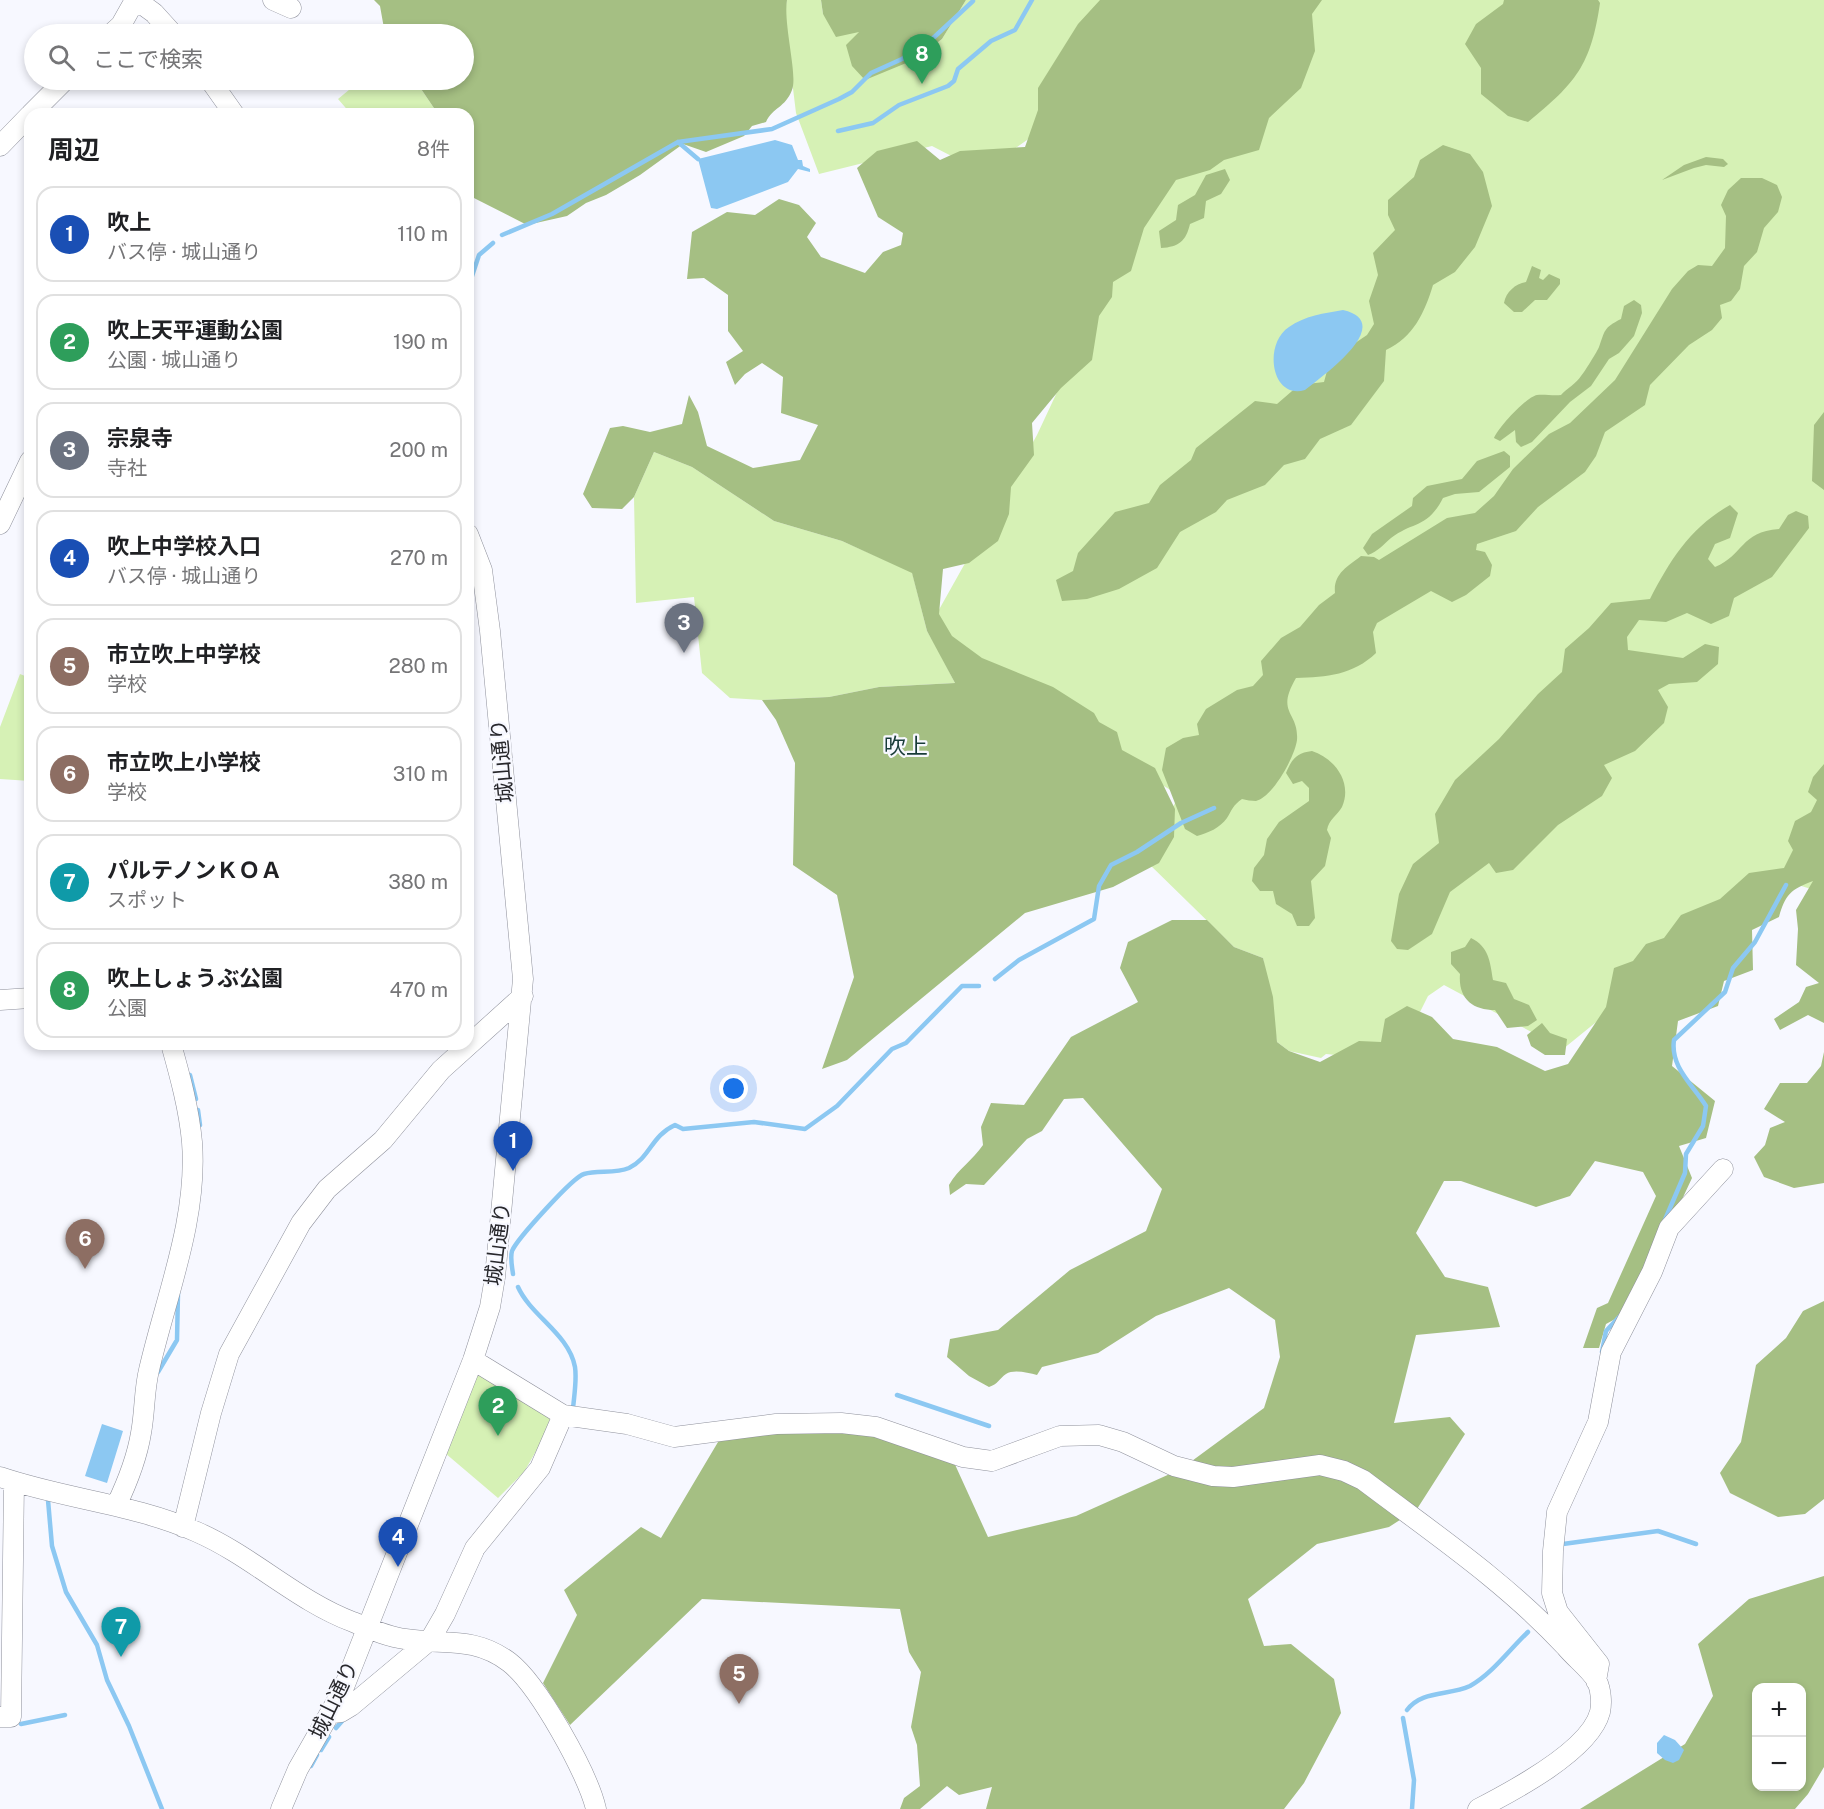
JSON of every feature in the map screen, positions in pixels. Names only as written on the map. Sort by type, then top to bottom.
[{"type":"street","points":[[122,24],[136,0],[154,13],[164,24]]},
{"type":"street","points":[[273,0],[291,8]]},
{"type":"street","points":[[38,108],[55,90]]},
{"type":"street","points":[[217,90],[230,108]]},
{"type":"street","points":[[3,138],[24,121]]},
{"type":"street","points":[[0,524],[24,474]]},
{"type":"street","name":"城山通り","points":[[281,1809],[298,1769],[333,1713],[368,1628],[473,1360],[490,1307],[495,1277],[523,996],[523,962],[490,631],[482,570],[474,558]]},
{"type":"street","points":[[474,1040],[523,996]]},
{"type":"street","points":[[0,1000],[24,998]]},
{"type":"street","points":[[116,1506],[127,1482],[139,1442],[149,1371],[169,1298],[188,1206],[192,1144],[186,1105],[172,1050]]},
{"type":"street","points":[[183,1527],[211,1413],[229,1354],[301,1223],[327,1188],[383,1140],[441,1070],[463,1050]]},
{"type":"street","points":[[1478,1809],[1524,1785],[1564,1756],[1588,1732],[1601,1710],[1596,1681],[1599,1664],[1558,1612],[1554,1603],[1552,1551],[1557,1512],[1598,1422],[1611,1352],[1652,1272],[1670,1228],[1723,1169]]},
{"type":"street","points":[[473,1360],[563,1415],[627,1424],[674,1437],[776,1424],[841,1423],[876,1427],[963,1457],[986,1460],[1007,1456],[1060,1436],[1099,1435],[1123,1442],[1174,1466],[1213,1476],[1233,1477],[1320,1465],[1344,1471],[1363,1480],[1521,1601],[1596,1681]]},
{"type":"street","points":[[333,1713],[351,1706],[430,1640],[445,1614],[475,1548],[540,1468],[563,1415]]},
{"type":"street","points":[[0,1717],[10,1717],[7,1480],[116,1506],[183,1527],[212,1539],[334,1614],[368,1628],[405,1639],[430,1640],[484,1649],[507,1660],[522,1673],[585,1773],[596,1809]]},
{"type":"green space","points":[[374,0],[787,0],[786,10],[793,73],[792,90],[766,122],[752,126],[744,136],[706,152],[683,144],[640,175],[606,195],[586,203],[567,216],[527,225],[474,198],[474,108],[434,108],[422,90],[474,90],[474,24],[383,24],[380,6]]},
{"type":"green space","points":[[787,0],[821,0],[823,14],[916,59],[942,39],[966,0],[1108,0],[1052,115],[1027,140],[999,160],[965,163],[932,146],[819,174],[796,113],[784,15]]},
{"type":"green space","points":[[821,0],[966,0],[942,39],[916,59],[865,80],[852,66],[846,45],[859,32],[836,37],[823,14]]},
{"type":"green space","points":[[1100,0],[1322,0],[1312,14],[1315,51],[1301,88],[1269,118],[1259,150],[1224,160],[1210,170],[1176,180],[1144,228],[1131,271],[1113,282],[1112,297],[1099,316],[1092,360],[1061,388],[1032,423],[1034,455],[1011,487],[1009,514],[998,541],[969,563],[943,569],[939,614],[952,636],[982,658],[1053,687],[1094,713],[1099,722],[1117,732],[1122,750],[1155,768],[1175,809],[1174,837],[1159,863],[1113,887],[1025,913],[847,1060],[822,1069],[854,977],[837,895],[793,865],[795,763],[776,720],[762,700],[829,697],[879,687],[955,683],[927,631],[912,573],[842,541],[774,521],[692,467],[654,452],[634,497],[622,509],[592,508],[583,494],[610,428],[623,426],[650,432],[682,424],[689,395],[698,412],[707,446],[753,468],[800,460],[818,425],[781,413],[783,377],[762,363],[745,374],[735,385],[726,362],[743,351],[728,331],[728,295],[704,278],[687,279],[692,232],[727,212],[755,215],[779,199],[799,205],[816,223],[807,237],[821,257],[865,273],[883,252],[901,245],[903,233],[878,217],[857,168],[877,151],[917,141],[940,160],[960,151],[1025,147],[1038,110],[1038,88],[1078,24]]},
{"type":"green space","points":[[1296,0],[1824,0],[1824,893],[1769,876],[1685,950],[1563,1049],[1444,985],[1428,996],[1401,1050],[1346,1056],[1326,1054],[1321,1058],[1289,1051],[1277,1042],[1263,958],[1234,947],[1146,861],[1179,795],[940,654],[955,683],[879,687],[829,697],[762,700],[730,698],[702,673],[694,597],[636,603],[634,497],[654,452],[692,467],[774,521],[842,541],[912,572],[927,631],[937,648],[936,615],[1037,435],[1147,200]]},
{"type":"green space","points":[[1504,0],[1598,0],[1600,3],[1592,42],[1579,71],[1558,96],[1528,122],[1508,116],[1481,94],[1481,68],[1465,44],[1476,24],[1503,4]]},
{"type":"green space","points":[[349,90],[422,90],[434,108],[346,108],[338,99]]},
{"type":"green space","points":[[1443,145],[1470,154],[1483,172],[1492,206],[1475,247],[1455,272],[1433,285],[1417,323],[1404,339],[1386,350],[1384,381],[1351,425],[1320,439],[1305,459],[1284,465],[1265,485],[1227,500],[1216,512],[1180,532],[1157,568],[1119,589],[1087,599],[1062,601],[1056,580],[1073,571],[1078,553],[1115,512],[1149,503],[1160,485],[1191,460],[1196,448],[1255,401],[1277,404],[1299,385],[1324,382],[1330,360],[1367,335],[1374,324],[1369,301],[1378,275],[1373,253],[1395,230],[1388,215],[1388,200],[1414,177],[1420,160]]},
{"type":"green space","points":[[1706,157],[1723,159],[1728,164],[1724,167],[1706,165],[1662,180],[1684,165]]},
{"type":"green space","points":[[1225,169],[1230,180],[1221,194],[1206,201],[1204,218],[1190,224],[1181,242],[1161,248],[1159,231],[1176,220],[1178,205],[1195,195],[1206,175]]},
{"type":"green space","points":[[1741,178],[1762,178],[1777,185],[1782,197],[1778,212],[1764,228],[1757,252],[1744,266],[1740,289],[1731,301],[1720,305],[1722,318],[1712,330],[1689,345],[1650,385],[1645,405],[1605,432],[1596,456],[1585,472],[1538,507],[1516,531],[1477,544],[1476,550],[1485,552],[1492,565],[1490,576],[1466,595],[1452,602],[1431,591],[1377,623],[1373,632],[1376,653],[1358,666],[1329,675],[1296,678],[1290,690],[1288,706],[1297,730],[1297,740],[1288,765],[1276,784],[1263,798],[1256,801],[1242,799],[1224,822],[1209,832],[1197,836],[1185,829],[1162,770],[1166,748],[1183,738],[1199,735],[1197,724],[1206,709],[1237,690],[1253,686],[1263,675],[1261,661],[1281,638],[1300,627],[1319,605],[1335,593],[1336,581],[1346,568],[1361,556],[1374,557],[1379,560],[1447,518],[1475,513],[1494,496],[1513,469],[1549,434],[1570,423],[1615,380],[1672,289],[1688,271],[1698,265],[1712,266],[1725,248],[1726,216],[1721,205],[1728,190]]},
{"type":"green space","points":[[1532,266],[1541,270],[1539,278],[1543,280],[1549,274],[1560,279],[1560,284],[1547,300],[1535,300],[1522,312],[1514,312],[1504,303],[1505,299],[1512,289],[1526,282]]},
{"type":"green space","points":[[1634,300],[1641,305],[1642,313],[1634,336],[1619,353],[1609,359],[1591,386],[1570,402],[1532,442],[1521,447],[1516,442],[1515,430],[1500,441],[1494,438],[1501,427],[1526,401],[1537,395],[1561,395],[1577,381],[1599,347],[1606,330],[1621,319],[1624,306]]},
{"type":"green space","points":[[1824,412],[1824,490],[1812,481],[1814,425]]},
{"type":"green space","points":[[1504,451],[1510,456],[1510,467],[1479,492],[1455,494],[1443,498],[1425,520],[1399,533],[1368,555],[1363,548],[1372,534],[1412,506],[1413,498],[1427,486],[1462,479],[1477,461]]},
{"type":"green space","points":[[1730,505],[1738,513],[1730,538],[1715,544],[1708,559],[1715,567],[1732,556],[1749,539],[1766,531],[1779,529],[1788,515],[1796,511],[1808,516],[1809,528],[1772,577],[1734,598],[1729,616],[1711,624],[1687,613],[1666,622],[1639,620],[1627,637],[1628,650],[1683,658],[1705,644],[1719,647],[1718,664],[1697,682],[1669,684],[1658,690],[1668,707],[1664,723],[1635,751],[1604,765],[1612,778],[1602,796],[1558,825],[1513,870],[1496,873],[1489,863],[1450,892],[1432,934],[1408,950],[1397,949],[1391,941],[1399,894],[1413,864],[1439,843],[1435,814],[1455,780],[1499,739],[1538,694],[1562,672],[1565,649],[1589,628],[1611,603],[1650,599],[1665,571],[1693,534],[1704,523]]},
{"type":"green space","points":[[20,674],[24,676],[24,781],[0,779],[0,727]]},
{"type":"green space","points":[[1312,751],[1328,759],[1339,772],[1343,780],[1345,798],[1342,807],[1328,826],[1327,830],[1331,838],[1325,866],[1311,881],[1315,918],[1309,926],[1297,926],[1292,914],[1276,904],[1273,891],[1260,891],[1252,881],[1254,868],[1264,855],[1267,839],[1279,822],[1309,801],[1309,788],[1302,781],[1293,784],[1286,773],[1295,758],[1302,753]]},
{"type":"green space","points":[[1824,764],[1824,1023],[1808,1015],[1780,1030],[1774,1019],[1799,1002],[1806,987],[1819,983],[1796,965],[1798,929],[1796,910],[1813,881],[1790,894],[1779,917],[1752,930],[1753,970],[1724,981],[1718,1006],[1678,1021],[1672,1066],[1715,1101],[1706,1138],[1679,1146],[1692,1178],[1630,1311],[1606,1324],[1599,1348],[1583,1348],[1597,1308],[1608,1303],[1656,1196],[1643,1172],[1595,1161],[1570,1196],[1536,1207],[1461,1181],[1444,1181],[1416,1233],[1445,1277],[1488,1287],[1500,1327],[1416,1335],[1394,1423],[1450,1417],[1465,1434],[1417,1509],[1389,1527],[1317,1544],[1248,1599],[1264,1646],[1291,1644],[1334,1679],[1341,1713],[1304,1783],[1284,1809],[986,1809],[992,1787],[959,1795],[947,1786],[920,1809],[900,1809],[904,1798],[920,1786],[917,1745],[911,1727],[921,1672],[909,1652],[900,1609],[702,1599],[570,1725],[543,1683],[577,1615],[564,1590],[641,1527],[661,1538],[721,1437],[850,1429],[952,1458],[988,1537],[1076,1516],[1181,1469],[1264,1408],[1280,1357],[1275,1320],[1229,1288],[1156,1316],[1098,1353],[1042,1367],[1037,1375],[1021,1372],[1009,1373],[989,1387],[969,1376],[947,1357],[950,1339],[998,1330],[1070,1270],[1146,1231],[1162,1189],[1083,1098],[1064,1099],[1042,1131],[1027,1139],[984,1185],[966,1184],[950,1195],[949,1185],[983,1145],[981,1127],[991,1103],[1024,1105],[1071,1037],[1138,1002],[1120,968],[1128,942],[1172,920],[1207,920],[1234,947],[1263,958],[1273,997],[1277,1042],[1289,1051],[1320,1062],[1359,1041],[1381,1042],[1385,1019],[1407,1006],[1432,1017],[1453,1039],[1497,1047],[1545,1071],[1568,1064],[1606,1007],[1614,968],[1633,961],[1646,944],[1664,938],[1681,915],[1720,899],[1749,873],[1784,868],[1793,850],[1788,841],[1795,821],[1811,812],[1817,800],[1808,792],[1813,777]]},
{"type":"green space","points":[[1471,938],[1485,950],[1493,980],[1506,983],[1514,999],[1529,1005],[1537,1020],[1528,1026],[1507,1028],[1495,1010],[1480,1008],[1468,1001],[1461,990],[1460,974],[1451,964],[1451,952],[1465,947]]},
{"type":"green space","points":[[1542,1023],[1550,1033],[1567,1039],[1565,1055],[1545,1055],[1531,1046],[1527,1035]]},
{"type":"green space","points":[[1824,1052],[1824,1183],[1794,1188],[1764,1177],[1754,1157],[1765,1145],[1770,1128],[1785,1122],[1764,1109],[1780,1083],[1807,1083],[1821,1066]]},
{"type":"green space","points":[[1824,1301],[1824,1499],[1805,1514],[1778,1517],[1730,1493],[1720,1473],[1741,1442],[1756,1365],[1786,1338],[1803,1311]]},
{"type":"green space","points":[[483,1372],[554,1420],[524,1472],[498,1498],[445,1453],[476,1375]]},
{"type":"green space","points":[[1824,1576],[1824,1767],[1808,1794],[1795,1809],[1580,1809],[1685,1744],[1713,1696],[1698,1644],[1749,1599]]},
{"type":"water","points":[[775,140],[792,145],[798,160],[802,160],[803,166],[810,169],[810,172],[798,169],[788,182],[717,209],[711,208],[698,159]]},
{"type":"water","points":[[1343,310],[1358,317],[1363,326],[1351,350],[1305,390],[1293,391],[1284,387],[1274,369],[1276,345],[1281,335],[1301,320]]},
{"type":"water","points":[[102,1424],[123,1431],[107,1483],[85,1476]]},
{"type":"water","points":[[1664,1735],[1675,1740],[1684,1750],[1679,1760],[1673,1763],[1657,1753],[1657,1743]]},
{"type":"waterway","points":[[838,131],[873,123],[899,105],[948,86],[954,81],[958,69],[991,41],[1015,30],[1032,0]]},
{"type":"waterway","points":[[502,235],[552,214],[678,142],[772,129],[839,99],[852,92],[871,73],[902,59],[930,41],[973,1]]},
{"type":"waterway","points":[[678,142],[698,159]]},
{"type":"waterway","points":[[474,270],[479,255],[493,243]]},
{"type":"waterway","points":[[995,979],[1019,960],[1094,919],[1099,886],[1111,865],[1137,852],[1181,823],[1214,808]]},
{"type":"waterway","points":[[1664,1222],[1685,1173],[1686,1154],[1703,1126],[1706,1106],[1675,1059],[1674,1040],[1725,992],[1733,968],[1755,942],[1786,885]]},
{"type":"waterway","points":[[513,1274],[511,1254],[516,1244],[546,1209],[584,1174],[629,1168],[642,1159],[661,1135],[675,1125],[683,1129],[754,1122],[805,1129],[837,1106],[892,1049],[906,1043],[962,986],[979,986]]},
{"type":"waterway","points":[[190,1075],[196,1099]]},
{"type":"waterway","points":[[198,1110],[200,1125]]},
{"type":"waterway","points":[[518,1287],[532,1307],[558,1335],[571,1355],[576,1372],[573,1409]]},
{"type":"waterway","points":[[158,1372],[177,1340],[178,1293]]},
{"type":"waterway","points":[[1602,1352],[1606,1331],[1620,1316]]},
{"type":"waterway","points":[[897,1395],[989,1426]]},
{"type":"waterway","points":[[48,1500],[52,1546],[66,1592],[97,1645],[107,1680],[129,1726],[162,1809]]},
{"type":"waterway","points":[[1563,1544],[1658,1531],[1696,1544]]},
{"type":"waterway","points":[[1407,1710],[1420,1699],[1462,1689],[1478,1681],[1528,1632]]},
{"type":"waterway","points":[[21,1724],[65,1715]]},
{"type":"waterway","points":[[1403,1718],[1414,1780],[1412,1809]]},
{"type":"waterway","points":[[336,1728],[343,1720]]},
{"type":"waterway","points":[[321,1750],[329,1737]]},
{"type":"waterway","points":[[311,1766],[317,1755]]},
{"type":"place","name":"吹上しょうぶ公園","points":[[922,84]]},
{"type":"place","name":"宗泉寺","points":[[684,653]]},
{"type":"place","name":"吹上","points":[[513,1171]]},
{"type":"place","name":"市立吹上小学校","points":[[85,1269]]},
{"type":"place","name":"吹上天平運動公園","points":[[498,1436]]},
{"type":"place","name":"吹上中学校入口","points":[[398,1567]]},
{"type":"place","name":"パルテノンＫＯＡ","points":[[121,1657]]},
{"type":"place","name":"市立吹上中学校","points":[[739,1704]]},
{"type":"district","name":"吹上","points":[[906,746]]}]
